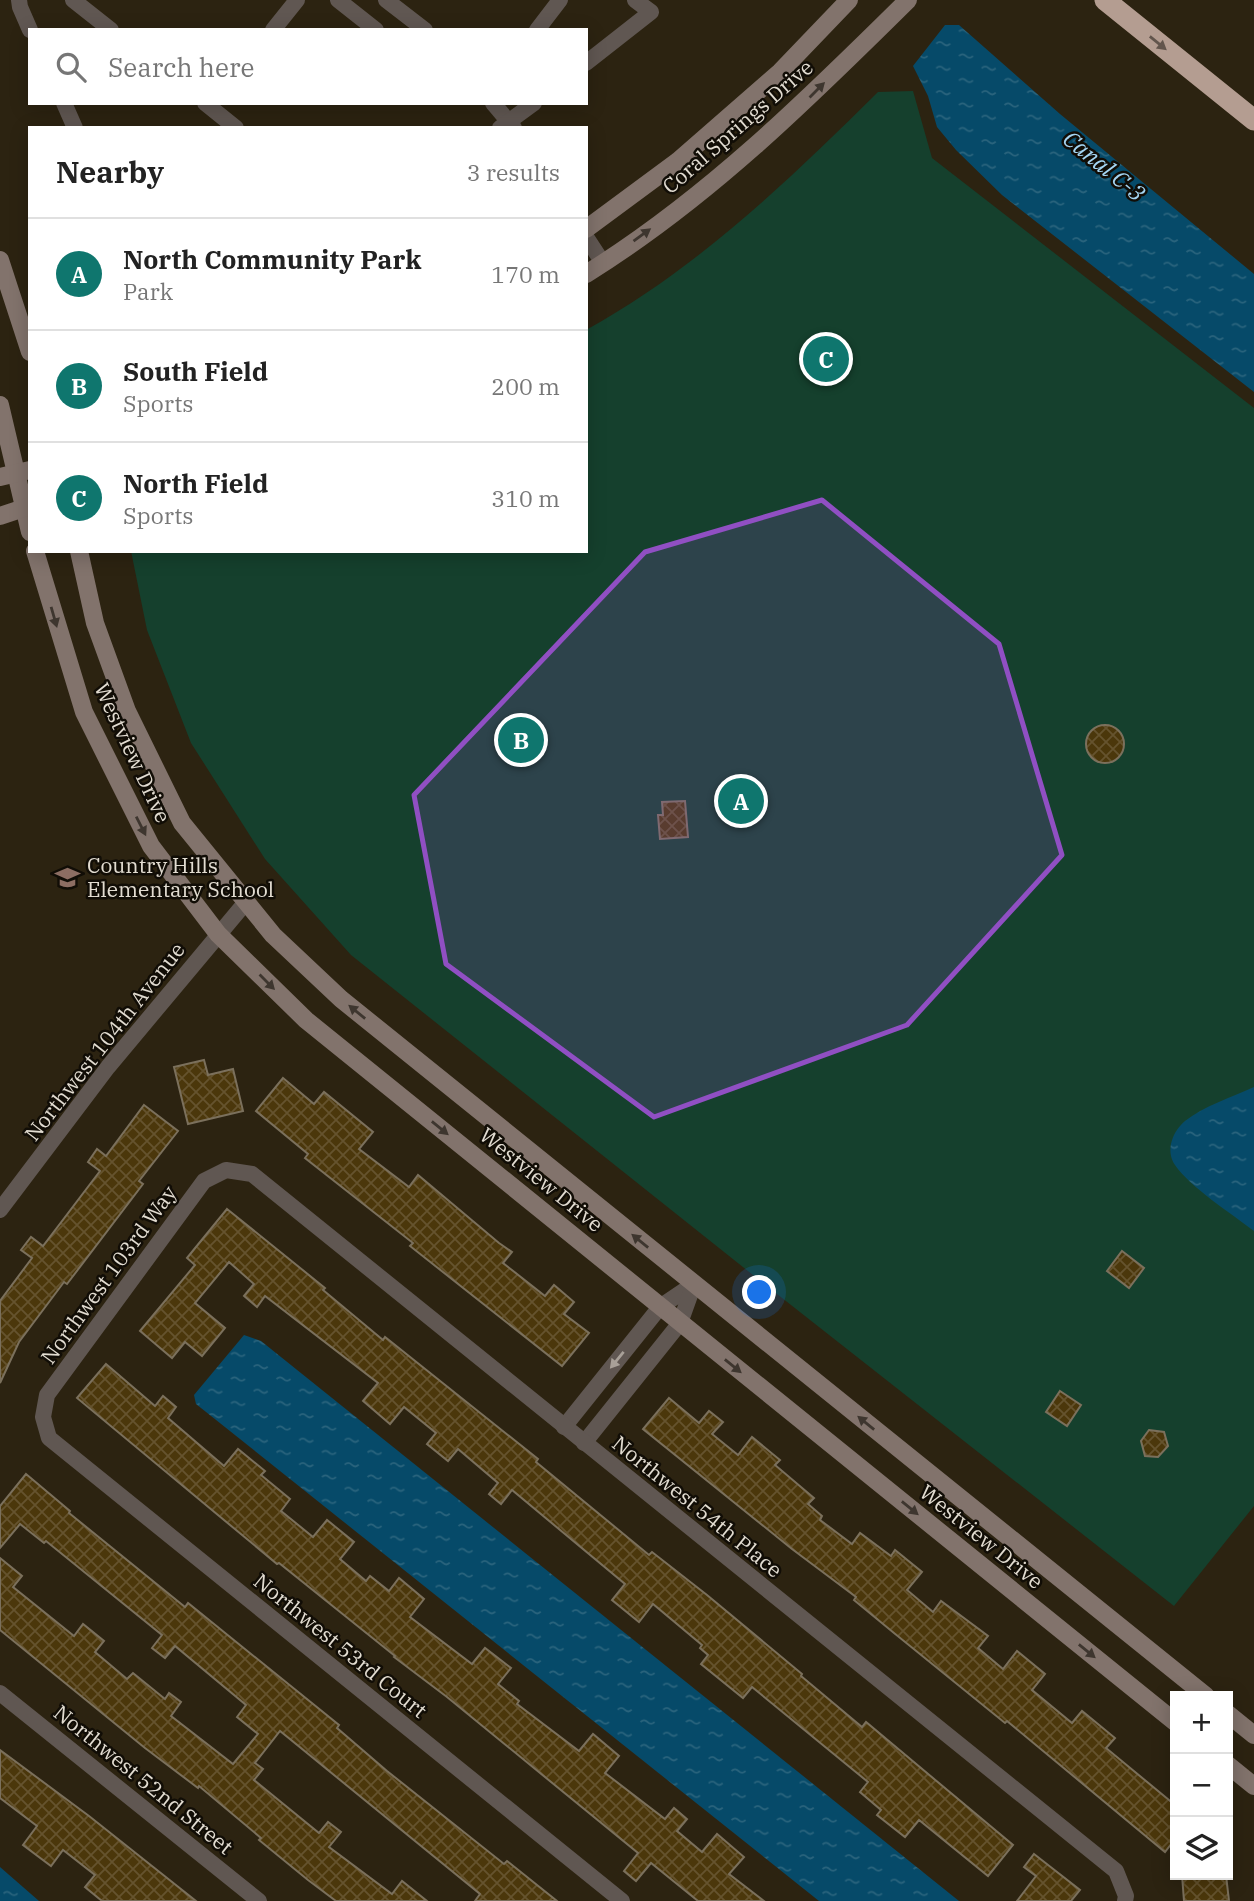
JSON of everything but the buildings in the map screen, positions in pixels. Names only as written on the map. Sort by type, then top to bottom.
[{"type":"highway","points":[[1105,0],[1254,120]]},
{"type":"street","points":[[19,0],[29,28]]},
{"type":"street","points":[[73,0],[108,28]]},
{"type":"street","points":[[275,28],[298,0]]},
{"type":"street","points":[[338,0],[373,28]]},
{"type":"street","points":[[386,0],[422,28]]},
{"type":"street","points":[[540,26],[560,0]]},
{"type":"street","points":[[588,61],[651,12],[635,0]]},
{"type":"street","name":"Coral Springs Drive","points":[[588,228],[678,161],[780,72],[849,0]]},
{"type":"street","name":"Coral Springs Drive","points":[[588,273],[702,192],[807,100],[908,0]]},
{"type":"street","points":[[65,105],[74,126]]},
{"type":"street","points":[[210,105],[234,126]]},
{"type":"street","points":[[494,105],[508,126],[532,105]]},
{"type":"street","points":[[588,240],[603,263]]},
{"type":"street","points":[[0,260],[28,346]]},
{"type":"street","points":[[0,405],[15,473],[27,507],[0,516]]},
{"type":"street","name":"Westview Drive","points":[[36,553],[61,642],[93,734],[151,846],[218,934],[306,1020],[1170,1718]]},
{"type":"street","name":"Westview Drive","points":[[79,553],[95,623],[127,711],[183,823],[273,935],[341,999],[1200,1691]]},
{"type":"street","name":"Northwest 104th Avenue","points":[[0,1210],[108,1067],[246,902]]},
{"type":"street","name":"Northwest 103rd Way","points":[[43,1417],[47,1395],[204,1181],[226,1170]]},
{"type":"street","name":"Northwest 54th Place","points":[[226,1170],[252,1174],[1116,1871],[1125,1898]]},
{"type":"street","points":[[564,1427],[660,1307],[694,1284]]},
{"type":"street","points":[[584,1443],[680,1323],[694,1284]]},
{"type":"street","name":"Northwest 53rd Court","points":[[43,1417],[49,1438],[622,1901]]},
{"type":"street","name":"Northwest 52nd Street","points":[[0,1693],[259,1901]]},
{"type":"street","points":[[1233,1718],[1254,1735]]},
{"type":"street","points":[[1233,1769],[1254,1786]]},
{"type":"highlighted area","points":[[822,500],[999,644],[1062,855],[907,1025],[654,1117],[446,964],[414,795],[645,552]]},
{"type":"green space","points":[[913,91],[932,158],[1254,408],[1254,1506],[1174,1606],[351,955],[265,859],[191,743],[147,630],[131,553],[588,553],[588,329],[627,306],[704,251],[776,190],[878,92]]},
{"type":"water","name":"Canal C-3","points":[[945,25],[959,25],[1060,114],[1254,274],[1254,392],[1002,195],[956,150],[937,127],[928,96],[913,66]]},
{"type":"water","points":[[1254,1087],[1254,1231],[1182,1173],[1172,1159],[1171,1147],[1174,1135],[1185,1121],[1209,1106]]},
{"type":"water","points":[[244,1335],[261,1341],[959,1901],[819,1901],[196,1404],[194,1395]]},
{"type":"water","points":[[0,1867],[39,1901],[0,1901]]},
{"type":"place","name":"North Field","points":[[826,359]]},
{"type":"place","name":"South Field","points":[[521,740]]},
{"type":"place","name":"North Community Park","points":[[741,801]]},
{"type":"place","name":"Country Hills Elementary School","points":[[67,878]]}]
